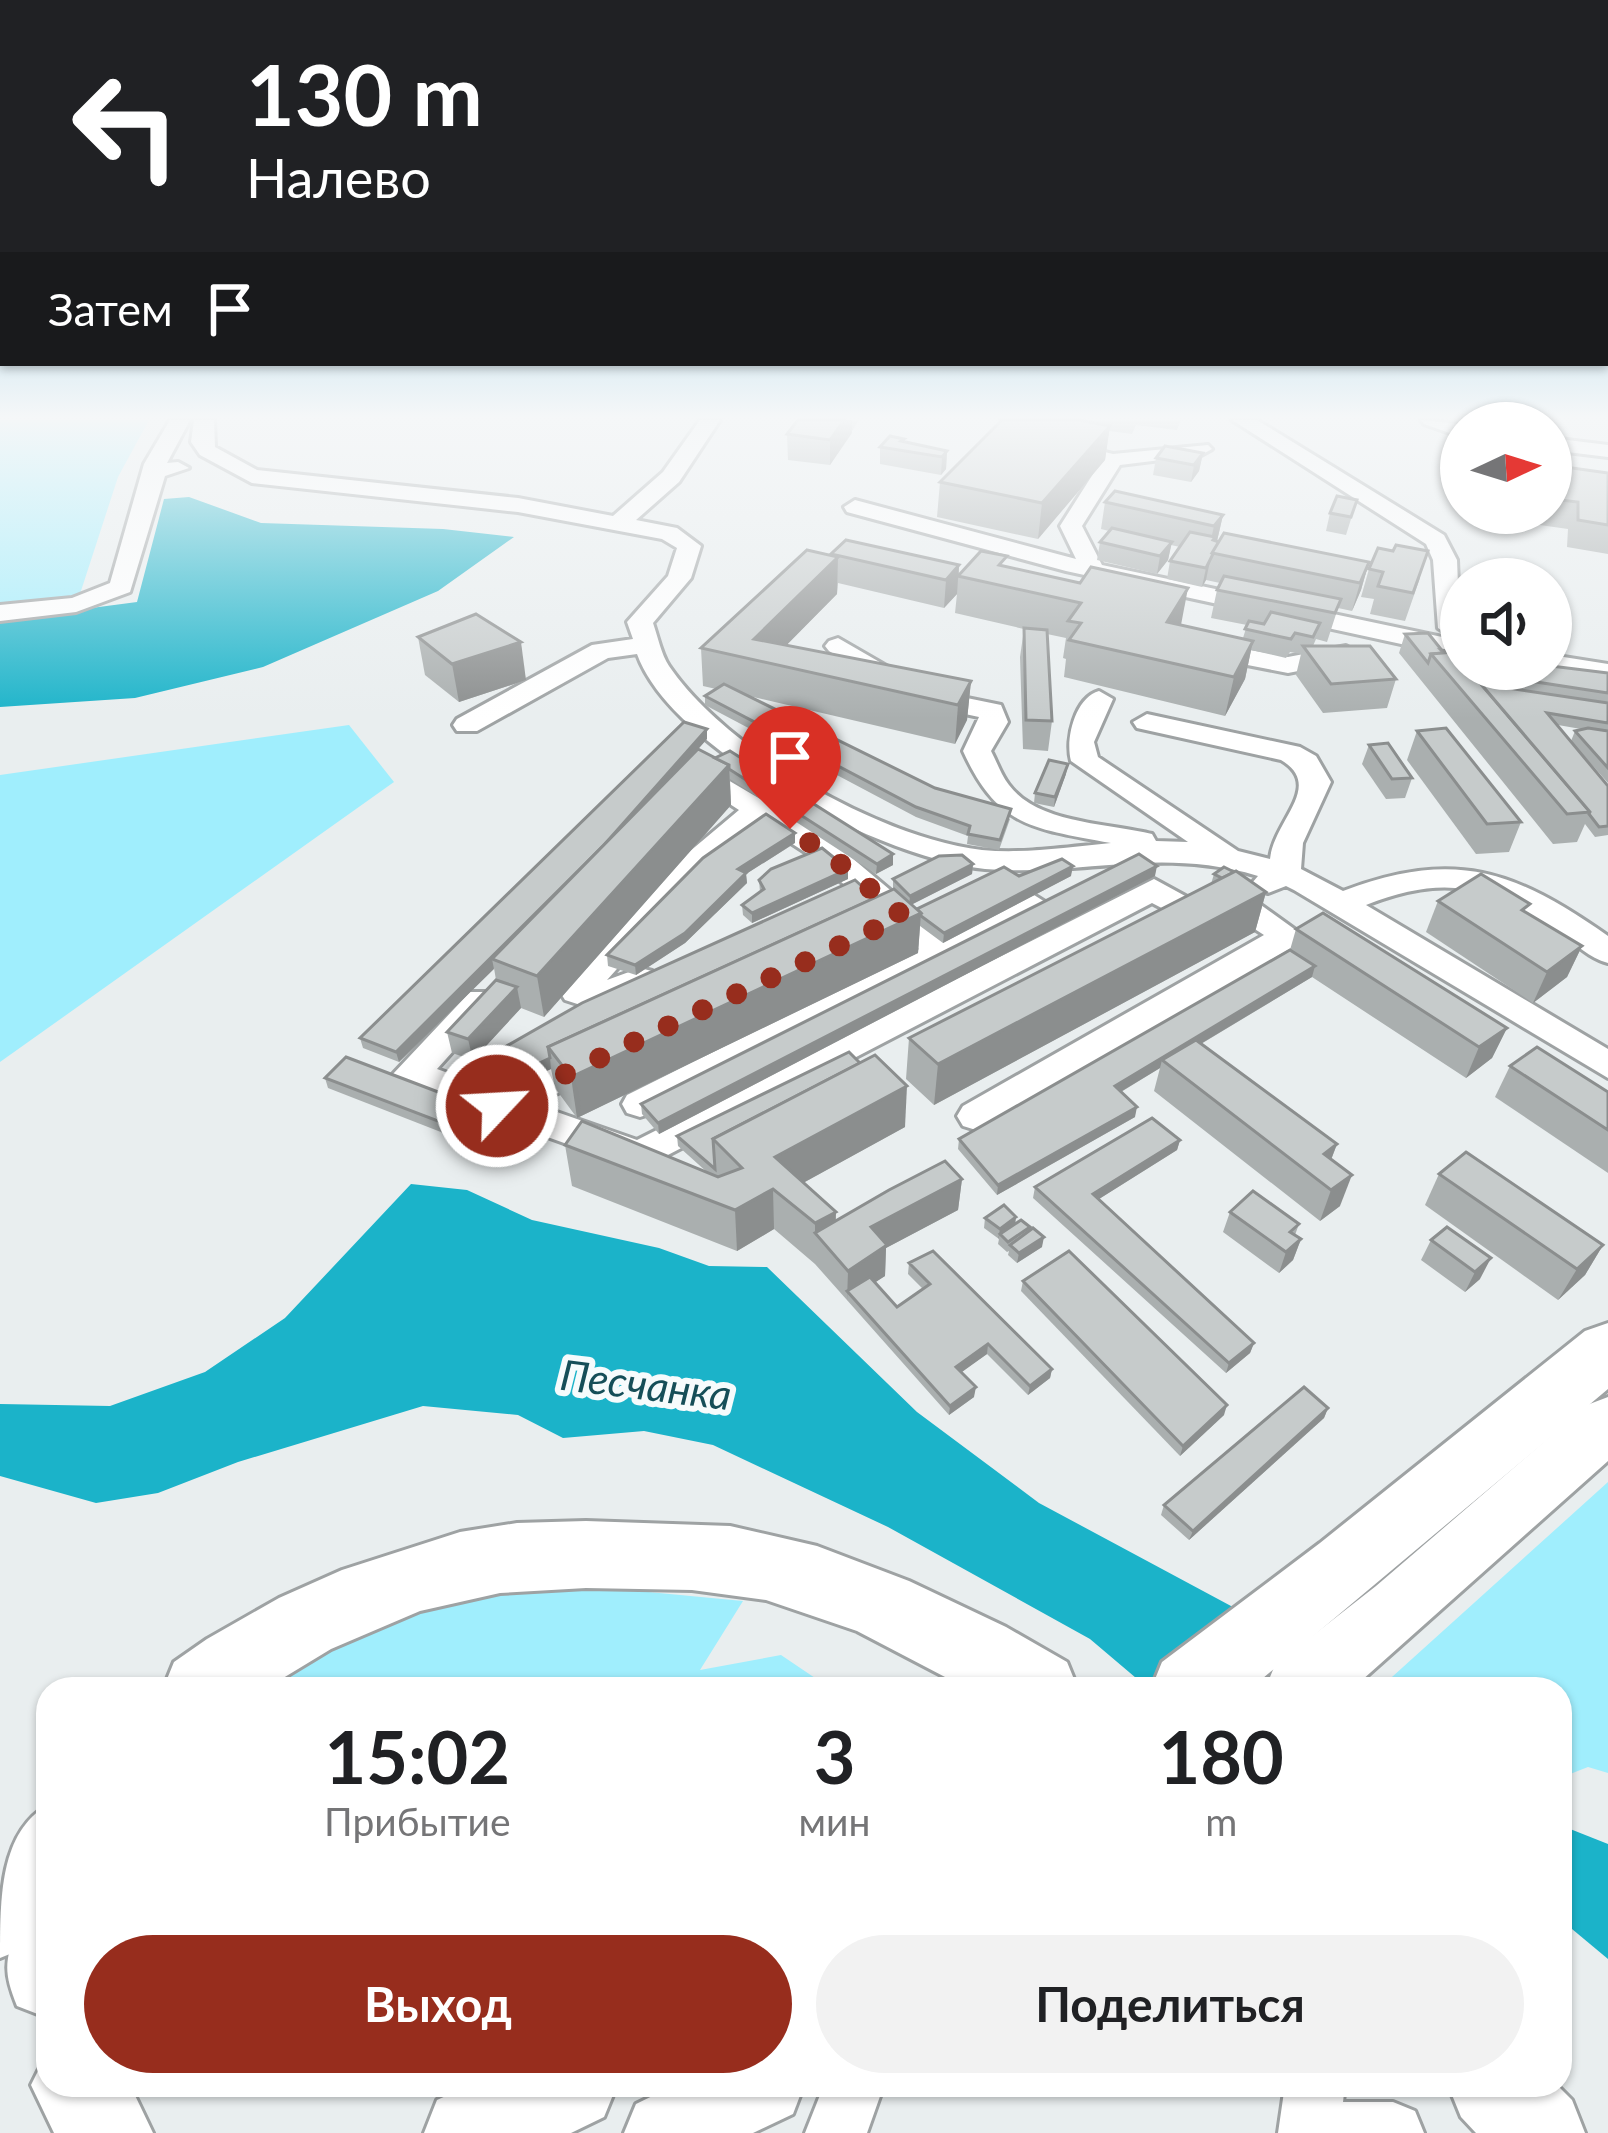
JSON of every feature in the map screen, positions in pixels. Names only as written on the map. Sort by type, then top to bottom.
[{"type":"highway","points":[[1211,1677],[1373,1587],[1608,1350]]},
{"type":"highway","points":[[217,1677],[253,1650],[323,1613],[404,1582],[498,1559],[562,1555],[671,1556],[781,1569],[910,1617],[976,1648],[1021,1677]]},
{"type":"highway","points":[[84,2097],[107,2133]]},
{"type":"highway","points":[[470,2133],[546,2097]]},
{"type":"highway","points":[[1504,2097],[1538,2133]]},
{"type":"main road","points":[[1308,1677],[1373,1587],[1608,1424]]},
{"type":"main road","points":[[0,1920],[36,1861]]},
{"type":"main road","points":[[665,2133],[739,2097]]},
{"type":"street","points":[[0,613],[76,605],[121,587],[141,520]]},
{"type":"street","points":[[605,520],[669,532],[688,546],[679,578],[640,622],[641,646],[674,698],[697,720],[798,788],[936,851],[981,859],[1197,852]]},
{"type":"street","points":[[902,520],[1093,570],[1366,629],[1440,636]]},
{"type":"street","points":[[1075,520],[1071,526],[1093,570]]},
{"type":"street","points":[[1403,520],[1436,540],[1444,558]]},
{"type":"street","points":[[1198,649],[1264,663],[1316,663],[1351,652],[1366,629]]},
{"type":"street","points":[[466,725],[601,651],[641,646]]},
{"type":"street","points":[[838,646],[919,696],[991,711],[994,722],[977,752],[1000,795],[1013,805],[1035,816],[1285,873],[1608,1065]]},
{"type":"street","points":[[1572,666],[1608,672]]},
{"type":"street","points":[[1099,698],[1080,742],[1085,761],[1236,861]]},
{"type":"street","points":[[1147,722],[1290,753],[1310,762],[1317,784],[1288,842],[1285,873]]},
{"type":"street","points":[[668,806],[700,772],[914,911],[943,952]]},
{"type":"street","points":[[678,962],[596,998],[577,992],[694,864],[758,809]]},
{"type":"street","points":[[822,899],[867,884],[936,851]]},
{"type":"street","points":[[968,885],[989,874],[1042,870]]},
{"type":"street","points":[[507,974],[411,1074],[639,1156],[1154,889],[1181,908],[1236,902],[1285,873]]},
{"type":"street","points":[[1339,904],[1406,880],[1478,878],[1532,896],[1608,952]]},
{"type":"street","points":[[976,1116],[1288,936],[1236,902]]},
{"type":"street","points":[[640,1104],[1034,905]]},
{"type":"street","points":[[860,936],[914,911]]},
{"type":"street","points":[[497,1106],[626,1046]]},
{"type":"street","points":[[836,2133],[850,2097]]},
{"type":"street","points":[[1309,2133],[1314,2097]]},
{"type":"street","points":[[1325,2133],[1393,2133]]},
{"type":"shaded area","points":[[0,520],[104,520],[79,597],[0,605]]},
{"type":"shaded area","points":[[349,725],[394,782],[0,1062],[0,775]]},
{"type":"shaded area","points":[[1608,1482],[1608,1773],[1588,1767],[1572,1773],[1572,1677],[1392,1677]]},
{"type":"shaded area","points":[[512,1579],[743,1601],[700,1670],[781,1655],[814,1677],[265,1677],[339,1637],[446,1597]]},
{"type":"water","points":[[159,520],[251,520],[514,537],[438,591],[263,667],[135,698],[0,707],[0,620],[137,602]]},
{"type":"water","name":"Песчанка","points":[[411,1184],[467,1190],[532,1220],[659,1248],[709,1266],[767,1267],[917,1412],[1039,1503],[1364,1677],[1135,1677],[1090,1639],[888,1527],[713,1445],[644,1431],[563,1438],[518,1415],[423,1406],[238,1462],[158,1493],[96,1503],[0,1476],[0,1404],[110,1406],[205,1372],[285,1318]]},
{"type":"water","points":[[1572,1830],[1608,1844],[1608,1959],[1572,1929]]},
{"type":"building","points":[[1185,520],[1219,520],[1214,526]]},
{"type":"building","points":[[1112,528],[1172,542],[1160,556],[1100,542]]},
{"type":"building","points":[[1190,532],[1219,542],[1206,568],[1170,561]]},
{"type":"building","points":[[1224,533],[1369,562],[1360,583],[1212,553]]},
{"type":"building","points":[[846,540],[959,565],[946,580],[831,554]]},
{"type":"building","points":[[1396,545],[1428,551],[1413,593],[1378,586],[1383,572],[1369,569],[1378,548],[1393,551]]},
{"type":"building","points":[[807,550],[838,557],[754,639],[971,681],[958,705],[701,648]]},
{"type":"building","points":[[981,551],[1007,556],[999,565],[1080,583],[1091,567],[1188,588],[1167,622],[1253,641],[1234,677],[1069,640],[1081,623],[1068,621],[1081,603],[958,576]]},
{"type":"building","points":[[1224,576],[1341,599],[1335,613],[1217,590]]},
{"type":"building","points":[[1271,612],[1320,623],[1313,637],[1295,633],[1291,639],[1245,629],[1249,621],[1264,624]]},
{"type":"building","points":[[476,614],[521,642],[452,664],[418,637]]},
{"type":"building","points":[[1024,628],[1047,630],[1052,721],[1026,720]]},
{"type":"building","points":[[1428,633],[1440,653],[1431,654],[1428,663],[1405,634]]},
{"type":"building","points":[[1303,646],[1370,646],[1396,679],[1331,684]]},
{"type":"building","points":[[1572,669],[1608,673],[1608,693],[1572,687]]},
{"type":"building","points":[[724,684],[935,788],[1011,809],[1000,840],[968,834],[970,826],[916,807],[705,696]]},
{"type":"building","points":[[1462,690],[1486,690],[1590,812],[1567,814]]},
{"type":"building","points":[[1486,690],[1521,690],[1608,703],[1608,723],[1547,713],[1608,786],[1608,826],[1599,827]]},
{"type":"building","points":[[684,722],[707,729],[604,845],[396,1052],[360,1038]]},
{"type":"building","points":[[1446,728],[1521,822],[1487,824],[1417,731]]},
{"type":"building","points":[[1575,731],[1608,731],[1608,768]]},
{"type":"building","points":[[1388,743],[1412,778],[1392,779],[1369,745]]},
{"type":"building","points":[[698,749],[729,765],[537,976],[492,959]]},
{"type":"building","points":[[730,751],[893,854],[877,864],[715,758]]},
{"type":"building","points":[[1049,760],[1068,764],[1055,797],[1035,793]]},
{"type":"building","points":[[766,814],[795,833],[738,869],[746,873],[685,933],[635,965],[607,955],[703,858]]},
{"type":"building","points":[[822,848],[848,869],[752,913],[742,905],[764,889],[759,880],[771,869]]},
{"type":"building","points":[[1139,854],[1157,866],[658,1123],[641,1104]]},
{"type":"building","points":[[962,855],[973,864],[910,896],[893,879],[939,856]]},
{"type":"building","points":[[1062,859],[1073,866],[944,933],[917,909],[1004,867],[1019,876]]},
{"type":"building","points":[[1224,867],[1234,872],[1222,878],[1214,874]]},
{"type":"building","points":[[1236,871],[1266,892],[938,1064],[909,1038]]},
{"type":"building","points":[[1481,874],[1530,904],[1522,910],[1582,946],[1547,972],[1438,901]]},
{"type":"building","points":[[855,880],[875,898],[548,1047],[550,1058],[510,1077],[489,1056],[582,1003]]},
{"type":"building","points":[[894,889],[921,913],[571,1077],[548,1047]]},
{"type":"building","points":[[1323,913],[1507,1028],[1479,1047],[1296,929]]},
{"type":"building","points":[[1290,950],[1315,966],[1115,1086],[1137,1107],[998,1185],[959,1139]]},
{"type":"building","points":[[496,980],[517,987],[468,1039],[447,1032]]},
{"type":"building","points":[[1196,1040],[1337,1144],[1324,1154],[1352,1175],[1331,1190],[1162,1060]]},
{"type":"building","points":[[1537,1047],[1608,1092],[1608,1130],[1510,1066]]},
{"type":"building","points":[[849,1052],[860,1063],[713,1139],[715,1169],[677,1136]]},
{"type":"building","points":[[875,1055],[907,1086],[775,1157],[836,1212],[815,1223],[773,1189],[735,1210],[565,1145],[582,1121],[718,1177],[742,1168],[713,1139]]},
{"type":"building","points":[[346,1057],[504,1117],[485,1139],[325,1078]]},
{"type":"building","points":[[1152,1118],[1180,1140],[1093,1194],[1254,1343],[1229,1363],[1035,1187]]},
{"type":"building","points":[[1466,1152],[1603,1245],[1577,1269],[1439,1174]]},
{"type":"building","points":[[945,1161],[962,1179],[871,1227],[887,1245],[848,1271],[815,1233],[889,1190]]},
{"type":"building","points":[[1253,1191],[1299,1224],[1290,1232],[1301,1239],[1286,1252],[1230,1212]]},
{"type":"building","points":[[1004,1205],[1016,1217],[1000,1229],[985,1218]]},
{"type":"building","points":[[1021,1220],[1030,1227],[1008,1242],[1000,1234]]},
{"type":"building","points":[[1447,1227],[1491,1258],[1475,1272],[1431,1240]]},
{"type":"building","points":[[1033,1228],[1044,1237],[1019,1253],[1010,1245]]},
{"type":"building","points":[[933,1251],[1052,1369],[1030,1386],[988,1344],[956,1367],[976,1387],[950,1406],[847,1291],[870,1277],[897,1307],[930,1284],[909,1263]]},
{"type":"building","points":[[1069,1251],[1227,1405],[1183,1446],[1023,1281]]},
{"type":"building","points":[[1304,1387],[1328,1408],[1193,1531],[1164,1505]]},
{"type":"route","points":[[497,1106],[903,916],[872,887],[790,829]]}]
